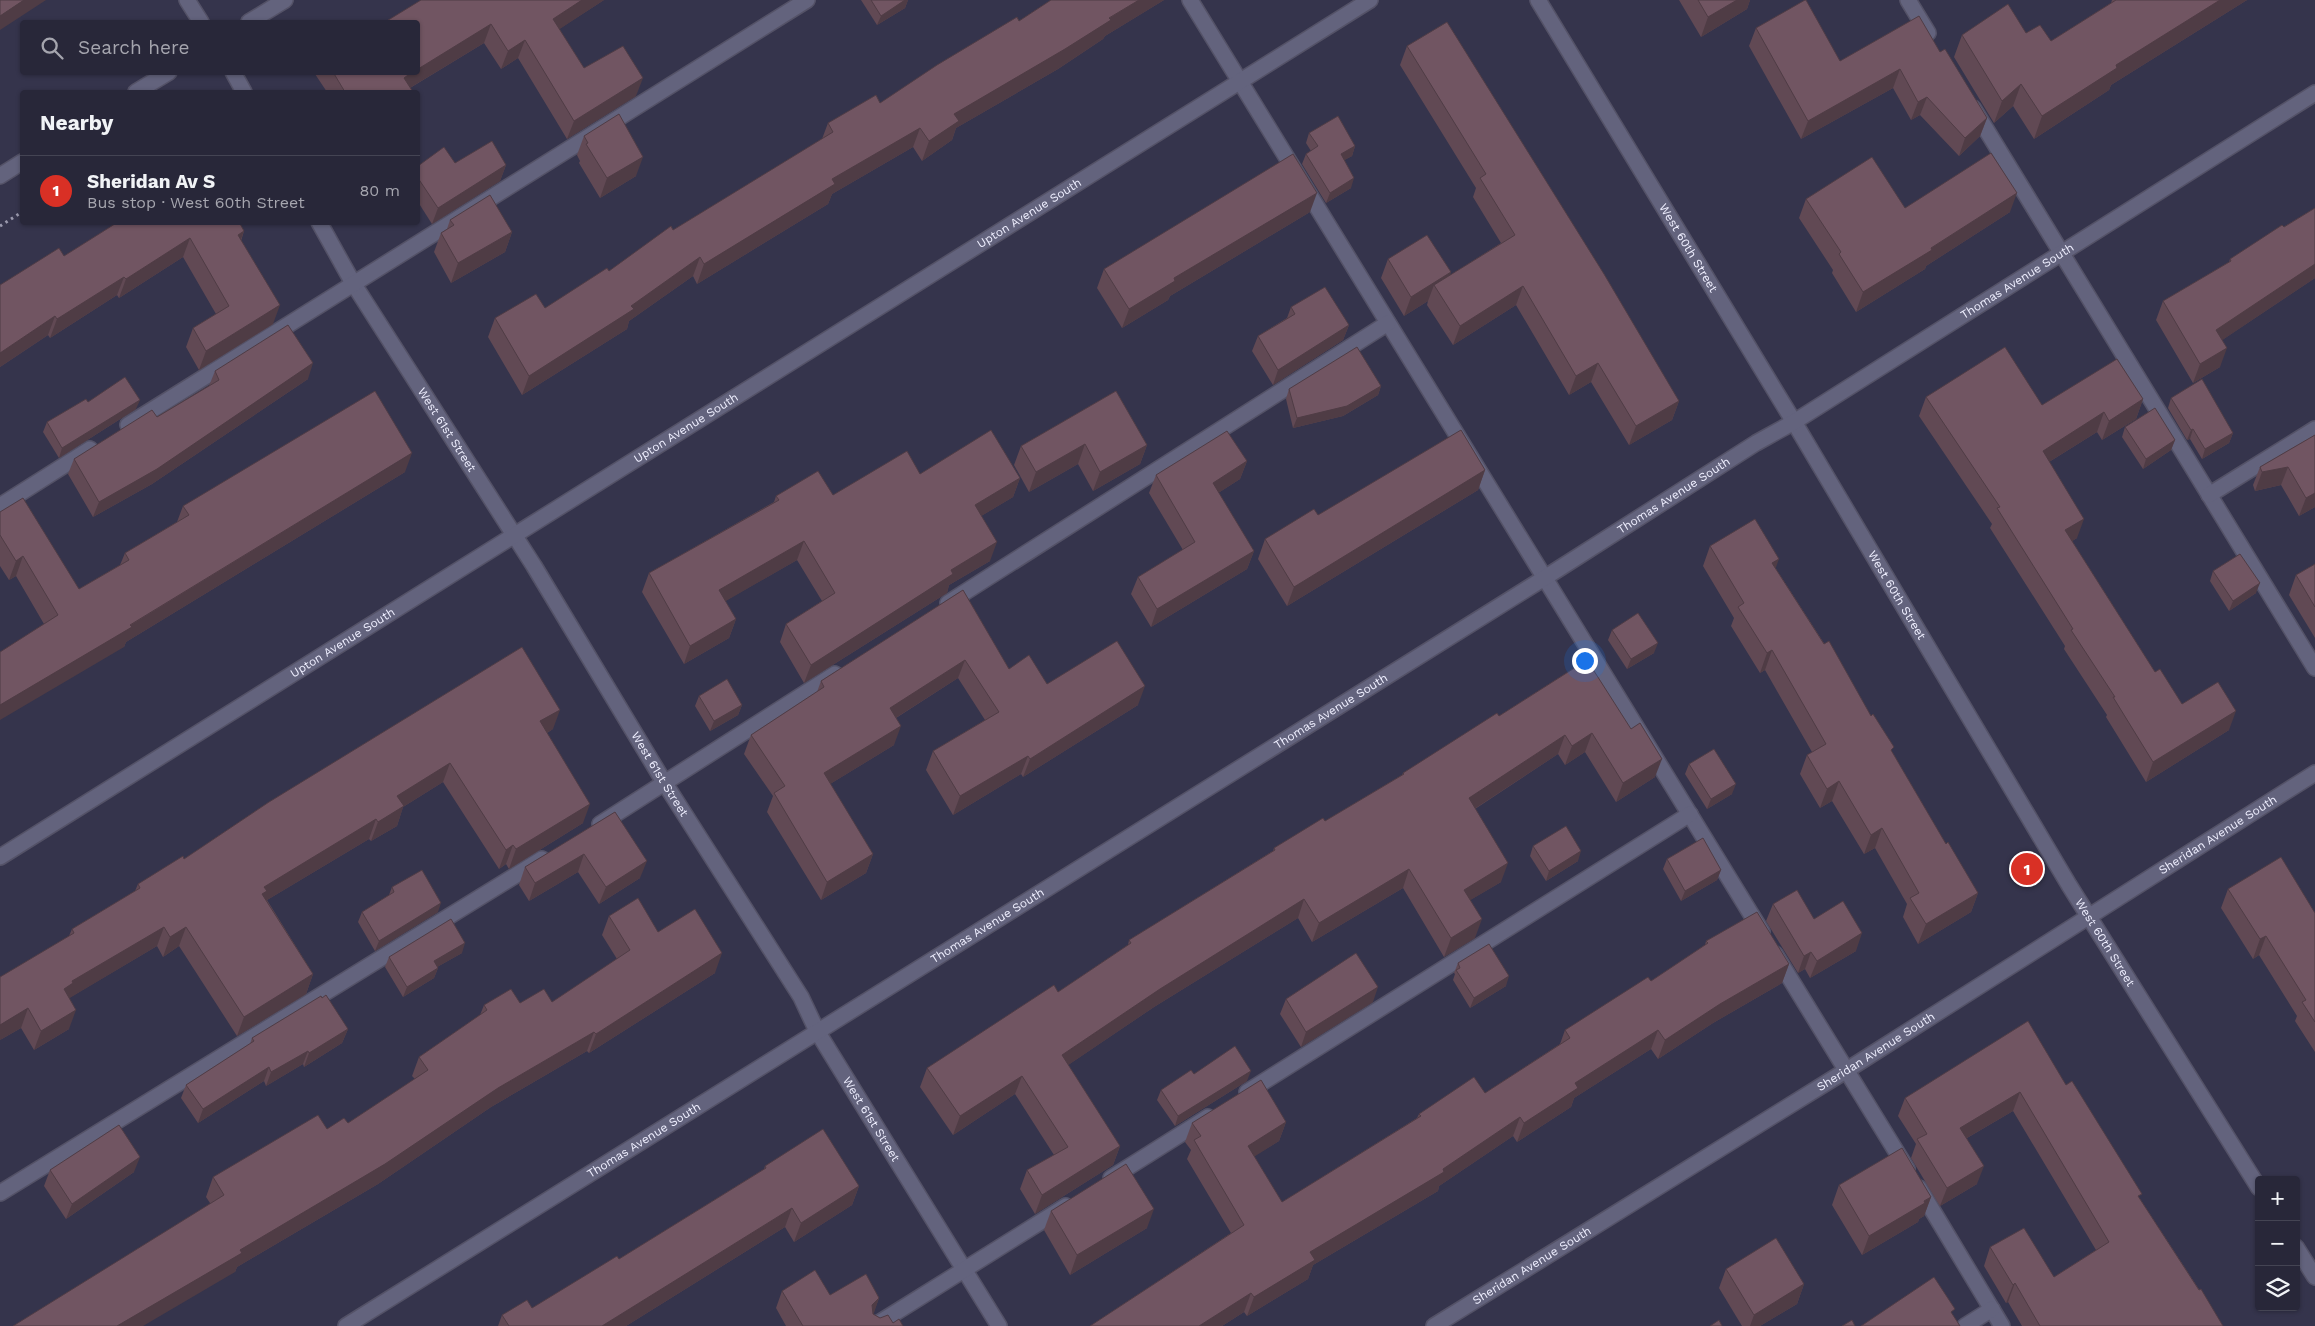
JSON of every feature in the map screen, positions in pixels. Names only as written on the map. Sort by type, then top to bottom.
[{"type":"street","points":[[187,0],[200,20]]},
{"type":"street","points":[[252,20],[285,0]]},
{"type":"street","points":[[118,431],[807,0]]},
{"type":"street","points":[[1190,0],[1240,84],[1546,577],[2002,1326]]},
{"type":"street","name":"Upton Avenue South","points":[[0,857],[1240,84],[1370,0]]},
{"type":"street","name":"West 60th Street","points":[[1538,0],[1794,422],[2088,915],[2255,1182]]},
{"type":"street","points":[[1909,0],[1934,43]]},
{"type":"street","points":[[139,90],[164,75]]},
{"type":"street","points":[[235,75],[243,90]]},
{"type":"street","name":"Thomas Avenue South","points":[[346,1326],[1546,577],[1756,442],[1794,422],[2060,252],[2315,93]]},
{"type":"street","points":[[1964,94],[2315,668]]},
{"type":"street","points":[[0,176],[20,163]]},
{"type":"street","name":"West 61st Street","points":[[321,225],[353,283],[494,502],[664,782],[801,997],[817,1031],[999,1326]]},
{"type":"street","points":[[933,612],[1388,323]]},
{"type":"street","points":[[2209,495],[2315,429]]},
{"type":"street","points":[[0,506],[101,442]]},
{"type":"street","points":[[585,833],[848,666]]},
{"type":"street","name":"Sheridan Avenue South","points":[[1434,1326],[1847,1070],[2088,915],[2315,773]]},
{"type":"street","points":[[1235,1099],[1690,814]]},
{"type":"street","points":[[0,1193],[551,854]]},
{"type":"street","points":[[1101,1184],[1218,1110]]},
{"type":"street","points":[[874,1326],[1076,1200]]},
{"type":"street","points":[[2300,1254],[2315,1277]]},
{"type":"street","points":[[1965,1326],[1992,1309]]},
{"type":"path","points":[[0,226],[20,213]]},
{"type":"building","points":[[0,0],[24,0],[0,16]]},
{"type":"building","points":[[421,0],[582,0],[553,19],[584,68],[623,46],[643,78],[574,121],[525,40],[508,51],[491,24],[420,68],[420,20],[388,20]]},
{"type":"building","points":[[871,0],[905,0],[881,16]]},
{"type":"building","points":[[1051,0],[1139,0],[1109,18],[1111,20],[1065,49],[954,114],[959,121],[929,141],[920,128],[832,179],[835,184],[704,264],[700,257],[631,306],[634,309],[529,376],[495,318],[536,294],[545,308],[607,268],[609,271],[671,226],[673,230],[833,132],[828,123],[876,95],[880,103],[937,65],[1017,17],[1019,21]]},
{"type":"building","points":[[1698,0],[1737,0],[1708,17]]},
{"type":"building","points":[[1805,0],[1840,61],[1919,16],[1940,52],[1945,49],[1987,118],[1965,138],[1927,97],[1918,102],[1900,69],[1808,121],[1756,28]]},
{"type":"building","points":[[2116,0],[2220,0],[2116,65],[2117,68],[2042,116],[2021,84],[2002,101],[1962,35],[2008,4],[2026,33],[2040,25],[2051,41]]},
{"type":"building","points":[[1447,22],[1604,274],[1679,401],[1636,426],[1598,363],[1576,376],[1523,286],[1460,326],[1434,285],[1515,235],[1480,178],[1486,174],[1407,46]]},
{"type":"building","points":[[335,75],[408,75],[404,78],[412,90],[344,90]]},
{"type":"building","points":[[619,114],[643,157],[607,178],[586,144],[588,143],[584,136]]},
{"type":"building","points":[[1338,116],[1355,146],[1341,154],[1354,178],[1330,193],[1306,154],[1318,146],[1309,133]]},
{"type":"building","points":[[492,141],[506,165],[438,208],[420,181],[420,165],[444,147],[455,163]]},
{"type":"building","points":[[1991,153],[2017,193],[1931,248],[1932,250],[1863,292],[1839,254],[1841,252],[1806,199],[1872,157],[1905,208]]},
{"type":"building","points":[[1293,154],[1317,193],[1174,278],[1175,281],[1129,309],[1104,269]]},
{"type":"building","points":[[490,195],[512,232],[458,263],[441,233],[454,225],[450,220]]},
{"type":"building","points":[[2315,208],[2315,264],[2216,330],[2227,348],[2200,364],[2163,301],[2231,261],[2230,259],[2282,225],[2284,227]]},
{"type":"building","points":[[113,225],[241,225],[244,231],[238,235],[280,305],[206,351],[193,328],[229,306],[190,238],[126,279],[124,277],[57,319],[55,316],[0,353],[0,285],[59,248],[64,256]]},
{"type":"building","points":[[1427,235],[1451,272],[1411,297],[1388,259]]},
{"type":"building","points":[[1325,287],[1349,325],[1278,370],[1258,336],[1295,314],[1291,307]]},
{"type":"building","points":[[288,325],[313,363],[157,469],[99,502],[74,459],[152,410],[157,417],[219,380],[215,371]]},
{"type":"building","points":[[1357,347],[1381,386],[1347,406],[1297,418],[1289,389]]},
{"type":"building","points":[[2005,347],[2042,405],[2117,359],[2143,399],[2109,421],[2104,412],[2043,451],[2084,519],[2065,530],[2155,672],[2160,669],[2182,704],[2218,682],[2236,711],[2153,762],[2113,697],[2115,697],[2071,630],[2073,629],[1997,508],[2000,507],[1926,397]]},
{"type":"building","points":[[125,377],[140,400],[62,448],[47,422],[86,399],[88,402]]},
{"type":"building","points":[[2202,379],[2233,433],[2205,449],[2171,398]]},
{"type":"building","points":[[375,391],[412,453],[130,625],[132,627],[0,705],[0,652],[58,615],[23,556],[16,561],[0,535],[0,512],[23,498],[79,589],[129,560],[125,553],[189,515],[183,506]]},
{"type":"building","points":[[1116,391],[1147,445],[1100,472],[1085,444],[1036,472],[1021,446]]},
{"type":"building","points":[[2155,408],[2175,440],[2146,459],[2125,427]]},
{"type":"building","points":[[991,430],[1020,478],[975,505],[997,542],[951,570],[953,574],[811,665],[786,624],[835,593],[804,541],[719,590],[736,619],[690,646],[649,573],[779,500],[776,496],[818,471],[833,495],[907,451],[920,474]]},
{"type":"building","points":[[1461,430],[1485,470],[1294,587],[1265,539],[1314,509],[1318,515]]},
{"type":"building","points":[[1227,431],[1247,461],[1213,483],[1254,551],[1157,609],[1138,577],[1195,542],[1156,475]]},
{"type":"building","points":[[2315,435],[2315,493],[2306,498],[2288,467],[2262,472],[2260,467]]},
{"type":"building","points":[[1755,519],[1779,559],[1772,563],[1824,644],[1829,641],[1871,716],[1873,714],[1894,747],[1891,750],[1946,844],[1948,842],[1978,893],[1926,924],[1910,898],[1919,893],[1882,828],[1871,835],[1839,781],[1827,789],[1807,755],[1826,744],[1772,650],[1767,653],[1738,607],[1744,603],[1710,546]]},
{"type":"building","points":[[2240,554],[2260,583],[2233,601],[2213,571]]},
{"type":"building","points":[[2315,564],[2315,607],[2296,575]]},
{"type":"building","points":[[963,590],[1009,669],[1029,655],[1047,684],[1117,641],[1145,686],[1030,759],[1028,756],[960,796],[933,751],[999,712],[965,660],[890,708],[901,726],[824,773],[873,854],[827,882],[774,793],[785,786],[751,735],[824,687],[821,681]]},
{"type":"building","points":[[1638,613],[1658,643],[1631,659],[1612,630]]},
{"type":"building","points":[[522,647],[560,710],[540,721],[590,804],[516,849],[513,845],[506,850],[450,763],[397,796],[404,806],[378,822],[376,819],[264,887],[267,891],[262,894],[313,974],[244,1017],[186,927],[170,937],[164,927],[72,981],[73,983],[64,989],[76,1010],[41,1031],[28,1008],[0,1025],[0,977],[74,933],[72,929],[140,888],[138,884],[183,856],[184,859],[269,802]]},
{"type":"building","points":[[1587,660],[1631,729],[1640,723],[1662,759],[1623,783],[1592,733],[1572,746],[1565,735],[1469,798],[1508,863],[1464,890],[1482,919],[1451,938],[1409,869],[1319,923],[1304,899],[1160,989],[1062,1055],[1120,1146],[1042,1195],[1027,1170],[1068,1147],[1022,1076],[960,1116],[927,1068],[1054,985],[1058,992],[1131,943],[1129,940],[1275,850],[1274,848],[1323,818],[1325,821],[1404,774],[1497,713],[1499,716]]},
{"type":"building","points":[[727,679],[742,705],[714,721],[699,696]]},
{"type":"building","points":[[1714,749],[1736,784],[1711,799],[1689,764]]},
{"type":"building","points":[[615,812],[647,861],[606,887],[584,854],[535,883],[525,867]]},
{"type":"building","points":[[1566,826],[1581,851],[1549,871],[1533,846]]},
{"type":"building","points":[[1703,838],[1721,870],[1685,891],[1667,859]]},
{"type":"building","points":[[2281,857],[2315,913],[2315,1022],[2302,1002],[2306,1000],[2266,936],[2260,939],[2228,889]]},
{"type":"building","points":[[422,870],[441,903],[379,941],[362,912],[394,892],[392,887]]},
{"type":"building","points":[[1797,890],[1814,919],[1843,901],[1862,933],[1817,961],[1811,952],[1804,956],[1773,904]]},
{"type":"building","points":[[638,898],[658,932],[695,909],[722,953],[596,1034],[594,1032],[498,1088],[385,1164],[240,1250],[242,1253],[117,1326],[13,1326],[224,1195],[213,1177],[318,1115],[327,1129],[344,1118],[348,1123],[428,1070],[419,1057],[487,1010],[484,1005],[511,989],[520,1003],[544,989],[552,1002],[630,950],[609,916]]},
{"type":"building","points":[[1757,912],[1789,964],[1720,1004],[1665,1040],[1658,1030],[1575,1083],[1578,1088],[1524,1123],[1520,1117],[1443,1169],[1444,1172],[1310,1252],[1315,1260],[1254,1297],[1251,1293],[1199,1326],[1090,1326],[1244,1225],[1194,1140],[1201,1136],[1192,1123],[1261,1080],[1286,1122],[1248,1146],[1282,1202],[1421,1116],[1419,1114],[1474,1077],[1485,1093],[1570,1038],[1565,1030],[1648,977],[1651,981],[1708,943],[1706,941]]},
{"type":"building","points":[[451,919],[465,943],[434,961],[438,968],[407,987],[389,957]]},
{"type":"building","points":[[1489,944],[1509,976],[1474,998],[1456,970],[1460,968],[1458,963]]},
{"type":"building","points":[[1356,953],[1378,987],[1306,1032],[1286,999]]},
{"type":"building","points":[[326,995],[348,1029],[309,1053],[308,1051],[271,1072],[269,1067],[203,1109],[186,1085],[254,1041],[252,1038],[321,996],[322,998]]},
{"type":"building","points":[[2028,1021],[2066,1085],[2072,1081],[2142,1194],[2138,1196],[2199,1290],[2201,1289],[2223,1326],[2040,1326],[2015,1283],[2013,1285],[1990,1247],[2024,1228],[2054,1277],[2109,1242],[2020,1092],[1960,1128],[1984,1166],[1947,1188],[1917,1139],[1927,1134],[1905,1098]]},
{"type":"building","points":[[1235,1046],[1251,1071],[1178,1116],[1161,1090],[1191,1070],[1194,1074]]},
{"type":"building","points":[[119,1125],[140,1157],[72,1204],[50,1170]]},
{"type":"building","points":[[823,1129],[859,1186],[801,1223],[792,1208],[602,1326],[509,1326],[502,1315],[527,1300],[532,1308],[617,1256],[619,1259],[766,1168],[765,1166]]},
{"type":"building","points":[[1902,1148],[1931,1197],[1924,1201],[1925,1203],[1869,1236],[1839,1185]]},
{"type":"building","points":[[1126,1164],[1154,1209],[1077,1255],[1051,1211]]},
{"type":"building","points":[[1776,1238],[1804,1284],[1754,1315],[1726,1269]]},
{"type":"building","points":[[815,1270],[830,1295],[866,1274],[879,1298],[872,1305],[873,1314],[880,1318],[888,1315],[893,1323],[899,1319],[903,1326],[803,1326],[782,1291]]},
{"type":"building","points":[[1934,1277],[1955,1309],[1951,1312],[1960,1326],[1861,1326]]},
{"type":"building","points":[[1719,1320],[1722,1326],[1710,1326]]},
{"type":"building","points":[[1852,1320],[1855,1326],[1842,1326]]},
{"type":"place","name":"Sheridan Av S","points":[[2027,869]]}]
